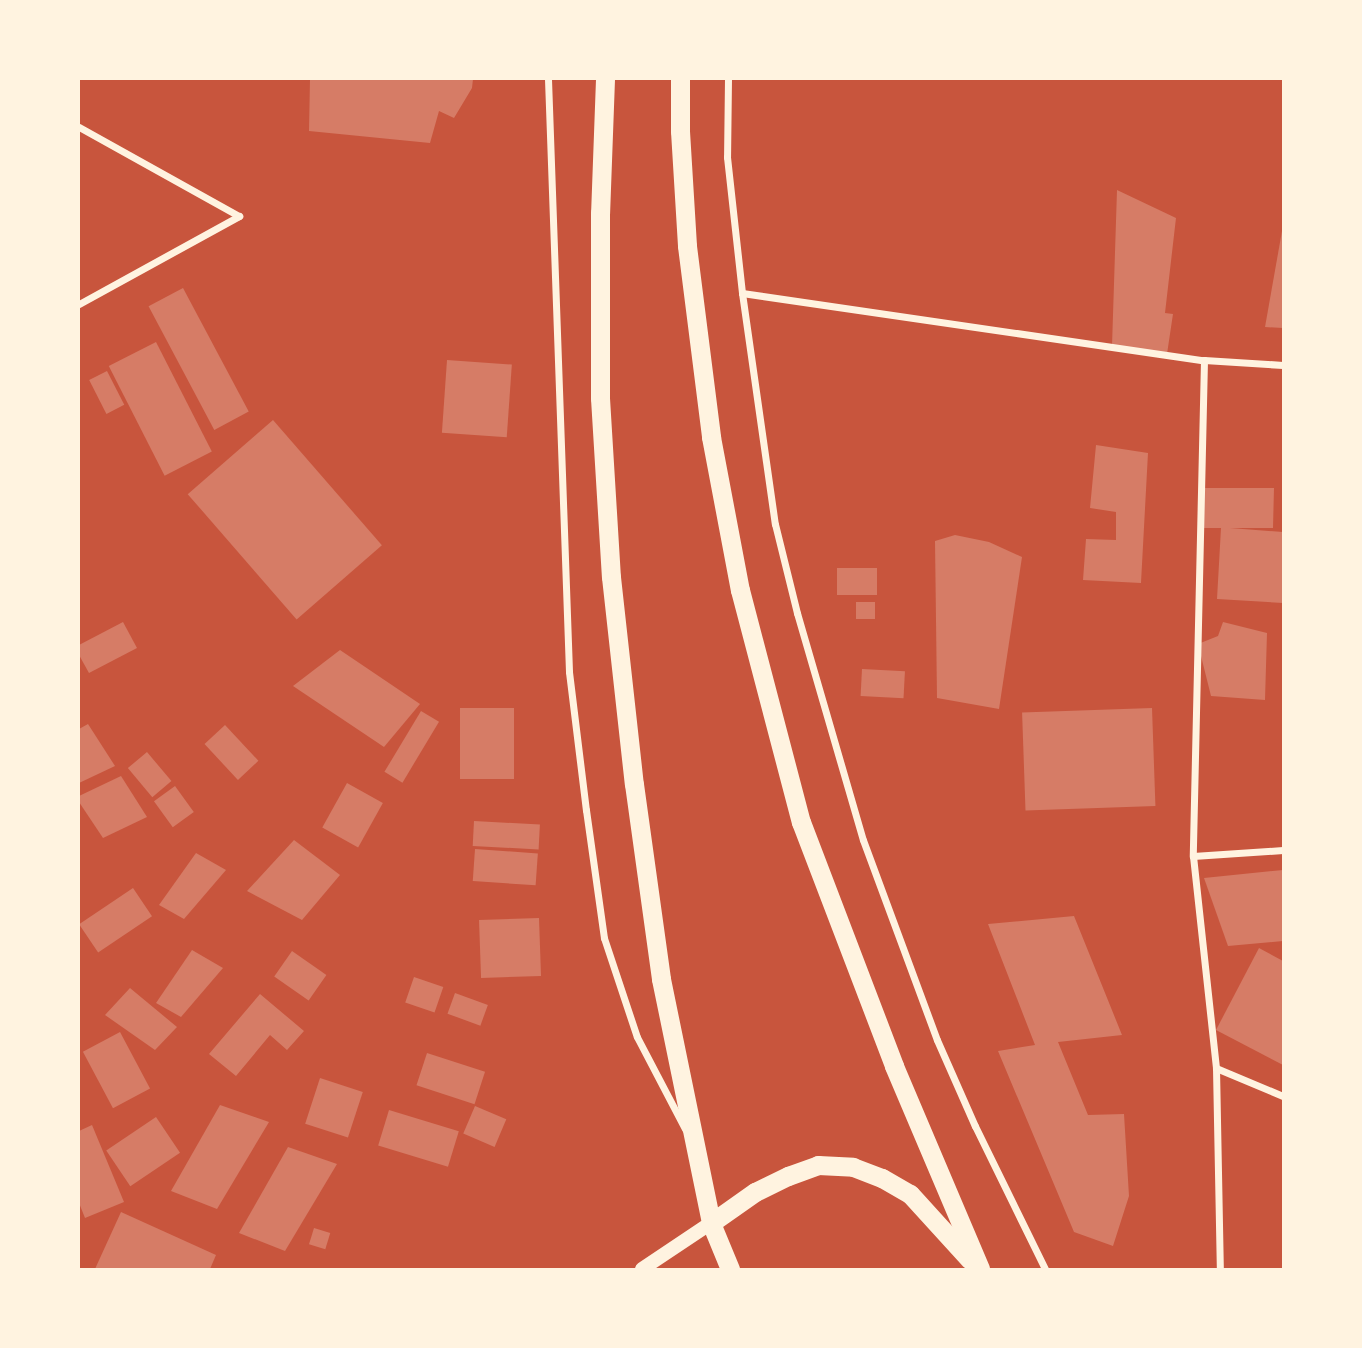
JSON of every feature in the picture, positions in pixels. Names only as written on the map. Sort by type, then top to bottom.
[{"type":"highway","points":[[605,79],[600,212],[600,398],[611,577],[634,783],[662,979],[711,1223],[730,1269]]},
{"type":"highway","points":[[680,79],[687,246],[711,438],[740,590],[801,822],[894,1066],[979,1269]]},
{"type":"highway","points":[[711,1223],[755,1192],[788,1176],[818,1165],[853,1167],[882,1178],[910,1194],[979,1269]]},
{"type":"main road","points":[[642,1269],[711,1223]]},
{"type":"street","points":[[548,79],[569,672],[591,848],[604,938],[637,1037],[696,1152]]},
{"type":"street","points":[[728,79],[727,157],[742,293],[775,524],[797,613],[863,840],[937,1040],[975,1126],[1045,1269]]},
{"type":"street","points":[[79,127],[239,216],[79,304]]},
{"type":"street","points":[[742,293],[1204,360],[1283,365]]},
{"type":"street","points":[[1204,360],[1194,856],[1216,1068],[1220,1269]]},
{"type":"street","points":[[1194,856],[1283,850]]},
{"type":"street","points":[[1216,1068],[1283,1097]]},
{"type":"building","points":[[310,79],[473,79],[472,88],[454,118],[439,111],[430,143],[309,131]]},
{"type":"building","points":[[1117,190],[1176,218],[1165,313],[1173,314],[1167,354],[1112,346]]},
{"type":"building","points":[[1282,231],[1283,328],[1265,327]]},
{"type":"building","points":[[183,288],[249,412],[214,430],[149,306]]},
{"type":"building","points":[[156,342],[212,452],[165,476],[109,366]]},
{"type":"building","points":[[447,360],[512,365],[507,437],[442,433]]},
{"type":"building","points":[[107,371],[124,405],[106,414],[89,380]]},
{"type":"building","points":[[273,420],[382,545],[297,619],[188,494]]},
{"type":"building","points":[[1096,445],[1148,453],[1141,583],[1083,580],[1086,539],[1116,540],[1116,512],[1090,508]]},
{"type":"building","points":[[1203,488],[1274,488],[1273,528],[1230,528],[1283,532],[1283,603],[1217,599],[1221,528],[1203,528]]},
{"type":"building","points":[[955,535],[989,542],[1022,557],[999,709],[937,698],[935,541]]},
{"type":"building","points":[[837,568],[877,568],[877,595],[837,595]]},
{"type":"building","points":[[856,602],[875,602],[875,619],[856,619]]},
{"type":"building","points":[[123,622],[137,648],[89,673],[79,655],[79,645]]},
{"type":"building","points":[[1223,622],[1267,633],[1265,700],[1211,696],[1198,644],[1218,636]]},
{"type":"building","points":[[340,650],[420,704],[384,747],[293,686]]},
{"type":"building","points":[[862,669],[905,671],[904,698],[861,696]]},
{"type":"building","points":[[460,708],[514,708],[514,779],[460,779]]},
{"type":"building","points":[[1152,708],[1155,806],[1025,810],[1022,713]]},
{"type":"building","points":[[421,711],[439,722],[402,783],[384,772]]},
{"type":"building","points":[[88,724],[115,766],[79,783],[79,729]]},
{"type":"building","points":[[225,725],[258,761],[238,780],[205,744]]},
{"type":"building","points":[[147,752],[171,781],[152,797],[128,768]]},
{"type":"building","points":[[121,776],[147,817],[103,838],[79,802],[79,796]]},
{"type":"building","points":[[347,783],[383,803],[358,847],[322,828]]},
{"type":"building","points":[[175,786],[194,812],[173,827],[154,801]]},
{"type":"building","points":[[474,821],[540,824],[539,849],[473,846]]},
{"type":"building","points":[[294,840],[340,875],[302,920],[247,891]]},
{"type":"building","points":[[475,849],[538,853],[536,885],[473,881]]},
{"type":"building","points":[[196,853],[226,870],[184,919],[159,905]]},
{"type":"building","points":[[1283,870],[1283,941],[1228,946],[1204,878]]},
{"type":"building","points":[[133,888],[152,916],[98,953],[79,924]]},
{"type":"building","points":[[1074,916],[1122,1035],[1058,1042],[1088,1115],[1124,1114],[1129,1196],[1113,1246],[1074,1232],[998,1051],[1035,1045],[988,924]]},
{"type":"building","points":[[539,918],[541,976],[481,978],[479,920]]},
{"type":"building","points":[[1259,948],[1283,961],[1283,1065],[1216,1030]]},
{"type":"building","points":[[192,950],[223,968],[181,1017],[156,1003]]},
{"type":"building","points":[[292,951],[326,975],[309,1000],[274,976]]},
{"type":"building","points":[[414,977],[443,987],[435,1013],[405,1003]]},
{"type":"building","points":[[130,988],[177,1027],[155,1050],[105,1015]]},
{"type":"building","points":[[455,993],[488,1005],[480,1026],[447,1014]]},
{"type":"building","points":[[260,994],[304,1031],[287,1050],[270,1035],[236,1076],[209,1054]]},
{"type":"building","points":[[120,1032],[150,1089],[113,1108],[83,1052]]},
{"type":"building","points":[[427,1053],[485,1072],[475,1104],[416,1085]]},
{"type":"building","points":[[320,1078],[363,1092],[348,1138],[305,1124]]},
{"type":"building","points":[[220,1105],[269,1122],[217,1209],[171,1191]]},
{"type":"building","points":[[475,1106],[506,1119],[495,1147],[463,1134]]},
{"type":"building","points":[[389,1110],[459,1131],[448,1167],[378,1145]]},
{"type":"building","points":[[156,1117],[180,1153],[130,1186],[106,1151]]},
{"type":"building","points":[[92,1125],[124,1202],[85,1218],[79,1203],[79,1131]]},
{"type":"building","points":[[288,1147],[337,1164],[285,1251],[239,1233]]},
{"type":"building","points":[[121,1212],[216,1255],[210,1269],[95,1269]]},
{"type":"building","points":[[314,1228],[330,1233],[325,1249],[309,1244]]}]
